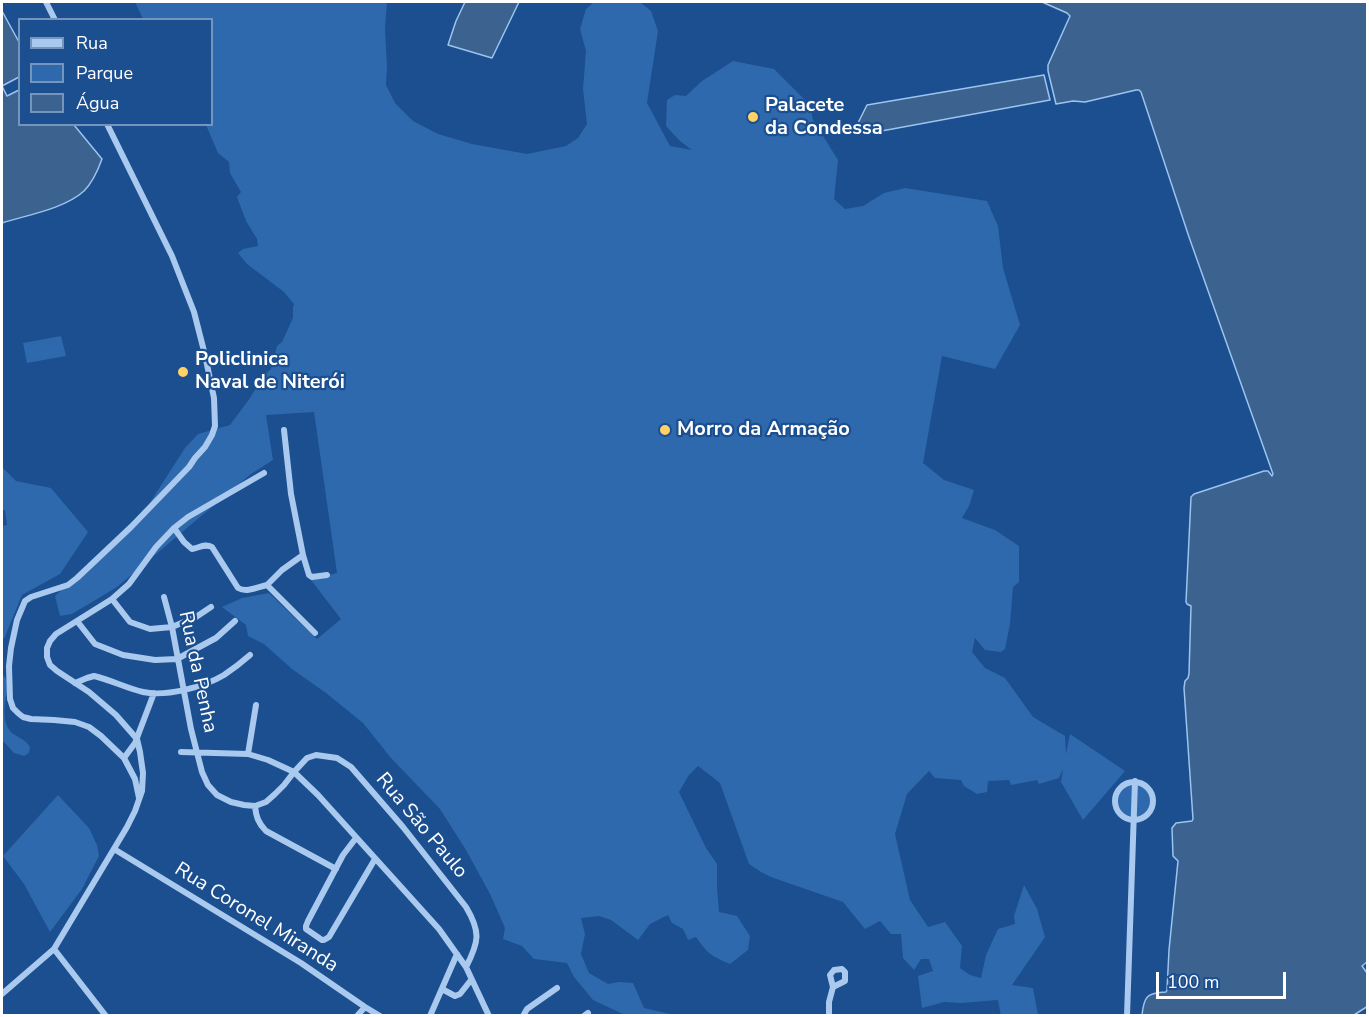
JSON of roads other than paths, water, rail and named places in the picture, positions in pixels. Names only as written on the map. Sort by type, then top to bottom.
[{"type":"street","points":[[46,2],[54,18]]},
{"type":"street","points":[[108,126],[172,256],[194,312],[214,398],[215,426],[208,441],[189,467],[89,568],[68,585],[25,601],[17,620],[11,648],[10,699],[13,708],[23,717],[75,722],[89,727],[101,736],[124,758],[135,779],[139,798]]},
{"type":"street","points":[[284,430],[291,494],[303,555],[309,575],[312,577],[327,575]]},
{"type":"street","points":[[2,993],[54,949],[127,826],[142,790],[143,773],[137,739],[116,715],[89,692],[50,665],[47,648],[50,641],[56,634],[112,599],[129,584],[156,546],[188,517],[264,473]]},
{"type":"street","points":[[174,528],[192,549],[204,545],[212,547],[242,591],[267,585],[282,570],[303,555]]},
{"type":"street","points":[[267,585],[315,633]]},
{"type":"street","name":"Rua da Penha","points":[[164,597],[202,772],[208,785],[217,795],[244,806],[255,806]]},
{"type":"street","points":[[112,599],[130,622],[150,629],[172,627],[196,618],[211,607]]},
{"type":"street","points":[[77,621],[95,644],[123,655],[155,660],[177,659],[216,638],[235,621]]},
{"type":"street","points":[[75,683],[94,676],[131,689],[154,693],[184,689],[224,675],[250,655]]},
{"type":"street","points":[[124,758],[137,739],[154,693]]},
{"type":"street","points":[[248,754],[256,705]]},
{"type":"street","points":[[181,752],[248,754],[294,772],[318,795],[439,929],[466,967],[489,1016]]},
{"type":"street","name":"Rua São Paulo","points":[[294,772],[307,758],[316,755],[337,758],[351,767],[403,827],[475,921],[477,935],[466,967]]},
{"type":"street","points":[[294,772],[275,794],[255,806],[258,821],[266,831],[336,869]]},
{"type":"street","points":[[1128,1016],[1135,781]]},
{"type":"street","points":[[1135,781],[1141,782],[1151,791],[1153,804],[1147,816],[1134,820],[1119,812],[1115,800],[1116,794],[1123,785],[1135,781]]},
{"type":"street","points":[[356,838],[343,855],[306,926],[308,932],[322,940],[330,937],[375,859]]},
{"type":"street","name":"Rua Coronel Miranda","points":[[114,849],[301,963],[380,1016]]},
{"type":"street","points":[[54,949],[106,1016]]},
{"type":"street","points":[[430,1016],[457,954]]},
{"type":"street","points":[[442,989],[455,996],[460,994],[471,980]]},
{"type":"street","points":[[523,1016],[527,1009],[557,988]]},
{"type":"street","points":[[829,1016],[832,991]]},
{"type":"street","points":[[357,1016],[365,1007]]},
{"type":"water","points":[[465,2],[519,2],[492,58],[448,45]]},
{"type":"water","points":[[1042,2],[1367,2],[1368,961],[1362,966],[1367,973],[1368,1006],[1354,1015],[1142,1015],[1145,1000],[1148,997],[1167,990],[1178,861],[1173,856],[1172,828],[1176,823],[1193,819],[1184,688],[1189,674],[1191,606],[1186,602],[1191,497],[1194,494],[1264,471],[1268,471],[1272,476],[1273,474],[1189,237],[1141,92],[1136,90],[1085,102],[1073,101],[1056,104],[1048,65],[1070,16]]},
{"type":"water","points":[[2,11],[18,40],[18,78],[2,86]]},
{"type":"water","points":[[1044,75],[1050,100],[876,132],[858,123],[867,105]]},
{"type":"water","points":[[2,86],[7,96],[18,90],[18,126],[75,126],[102,159],[90,184],[76,197],[56,207],[2,223]]},
{"type":"place","name":"Palacete da Condessa","points":[[753,117]]},
{"type":"place","name":"Policlinica Naval de Niterói","points":[[183,372]]},
{"type":"place","name":"Morro da Armação","points":[[665,430]]}]
